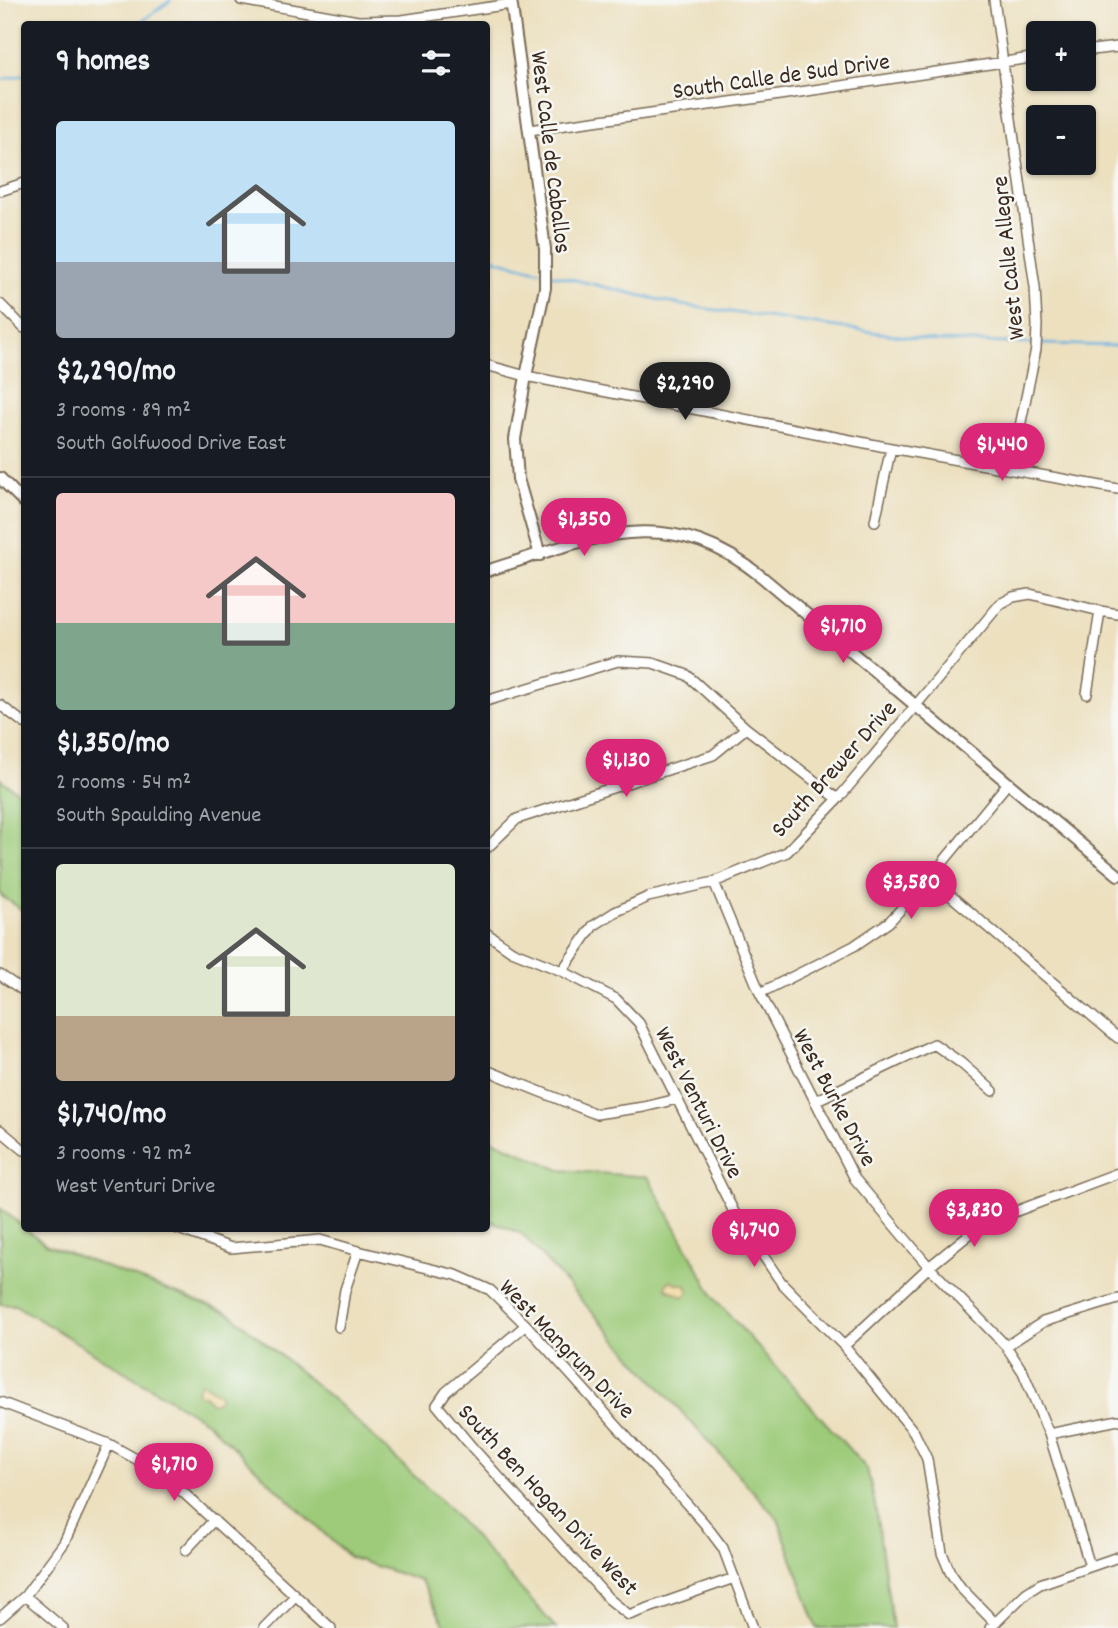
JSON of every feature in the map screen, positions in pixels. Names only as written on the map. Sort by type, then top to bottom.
[{"type":"street","points":[[241,0],[358,21],[402,20],[511,2]]},
{"type":"street","name":"West Calle Allegre","points":[[995,0],[1035,287],[1037,325],[1036,349],[1011,470]]},
{"type":"street","name":"West Calle de Caballos","points":[[511,2],[545,249],[545,288],[515,439],[518,479],[540,555]]},
{"type":"street","points":[[1096,50],[1118,47]]},
{"type":"street","name":"South Calle de Sud Drive","points":[[529,130],[1026,59]]},
{"type":"street","points":[[0,191],[21,184]]},
{"type":"street","points":[[0,304],[21,325]]},
{"type":"street","points":[[490,366],[526,376],[891,448],[1118,489]]},
{"type":"street","points":[[875,521],[891,448]]},
{"type":"street","points":[[0,478],[21,499]]},
{"type":"street","points":[[490,570],[614,534],[648,532],[682,535],[719,549],[752,569],[1118,874]]},
{"type":"street","name":"South Brewer Drive","points":[[562,971],[593,926],[615,912],[649,897],[714,882],[787,852],[838,799],[1000,604],[1013,597],[1030,594],[1118,614]]},
{"type":"street","points":[[1087,694],[1101,611]]},
{"type":"street","points":[[490,700],[618,661],[653,663],[687,675],[747,728],[838,799]]},
{"type":"street","points":[[0,705],[21,721]]},
{"type":"street","points":[[490,845],[517,820],[713,755],[747,728]]},
{"type":"street","points":[[760,993],[854,946],[889,922],[930,878],[1008,783]]},
{"type":"street","points":[[930,878],[1118,1038]]},
{"type":"street","name":"West Burke Drive","points":[[714,882],[760,993],[855,1179],[929,1267],[1006,1346],[1023,1372],[1049,1434],[1090,1566]]},
{"type":"street","name":"West Venturi Drive","points":[[490,936],[512,951],[562,971],[616,999],[639,1023],[735,1214],[780,1282],[844,1346],[915,1432],[927,1459],[942,1553],[961,1588],[993,1626]]},
{"type":"street","points":[[0,975],[21,989]]},
{"type":"street","points":[[815,1101],[934,1044],[993,1091]]},
{"type":"street","points":[[490,1072],[596,1114],[677,1099]]},
{"type":"street","points":[[0,1130],[21,1148]]},
{"type":"street","points":[[844,1346],[929,1267],[982,1224],[1118,1173]]},
{"type":"street","name":"West Mangrum Drive","points":[[200,1233],[231,1248],[320,1240],[456,1275],[490,1290],[526,1325],[704,1523],[723,1548],[753,1628]]},
{"type":"street","points":[[339,1327],[345,1290],[358,1251]]},
{"type":"street","points":[[1006,1346],[1043,1322],[1118,1299]]},
{"type":"street","name":"South Ben Hogan Drive West","points":[[526,1325],[446,1392],[437,1405],[609,1599],[629,1615],[734,1578]]},
{"type":"street","points":[[0,1402],[109,1444],[163,1474],[331,1628]]},
{"type":"street","points":[[1049,1434],[1118,1420]]},
{"type":"street","points":[[0,1618],[25,1596],[64,1543],[109,1444]]},
{"type":"street","points":[[186,1550],[215,1520]]},
{"type":"street","points":[[993,1626],[1026,1593],[1040,1584],[1118,1557]]},
{"type":"street","points":[[25,1596],[63,1628]]},
{"type":"street","points":[[264,1628],[295,1596]]},
{"type":"green space","points":[[0,779],[21,794],[21,909],[0,895]]},
{"type":"green space","points":[[490,1139],[560,1170],[648,1177],[715,1299],[867,1469],[875,1504],[893,1628],[817,1628],[778,1519],[522,1234],[490,1220]]},
{"type":"green space","points":[[0,1208],[21,1225],[21,1232],[30,1232],[45,1244],[231,1314],[337,1403],[447,1507],[556,1628],[446,1628],[421,1581],[349,1557],[207,1422],[15,1305],[0,1304]]},
{"type":"sand","points":[[671,1280],[685,1284],[689,1292],[684,1297],[667,1289],[666,1285]]},
{"type":"sand","points":[[200,1383],[215,1391],[221,1398],[213,1403],[205,1395],[199,1395],[197,1390]]},
{"type":"waterway","points":[[142,21],[171,0]]},
{"type":"waterway","points":[[0,80],[21,76]]},
{"type":"waterway","points":[[490,257],[540,271]]},
{"type":"waterway","points":[[550,274],[681,305],[936,341],[1118,346]]}]
